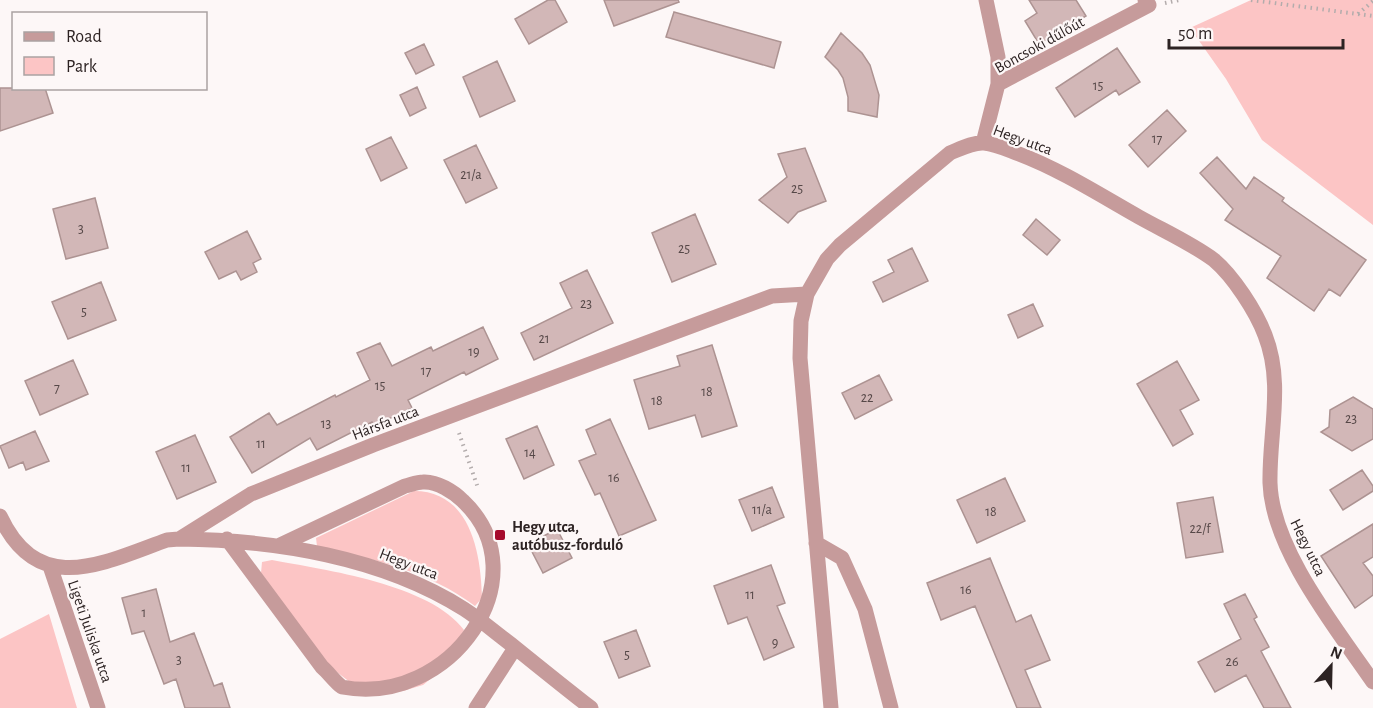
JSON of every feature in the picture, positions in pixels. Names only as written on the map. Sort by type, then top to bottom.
[{"type":"street","points":[[986,0],[998,57],[998,84]]},
{"type":"street","name":"Boncsoki dűlőút","points":[[983,143],[998,84],[1147,3]]},
{"type":"street","name":"Hegy utca","points":[[831,708],[800,358],[801,321],[807,294],[819,270],[840,245],[950,153],[963,147],[983,143],[1017,153],[1061,173],[1196,249],[1214,261],[1231,279],[1265,335],[1273,368],[1276,391],[1270,484],[1276,525],[1315,599],[1373,681]]},
{"type":"street","name":"Hársfa utca","points":[[0,516],[17,544],[31,558],[50,566],[73,568],[94,566],[168,540],[179,539],[251,494],[373,445],[772,296],[807,294]]},
{"type":"street","points":[[278,546],[405,486],[424,482],[442,487],[458,496],[471,508],[488,537],[494,570],[493,595],[485,624],[470,656]]},
{"type":"street","name":"Hegy utca","points":[[179,539],[227,539],[278,546],[362,565],[406,579],[442,596],[485,624],[591,708]]},
{"type":"street","points":[[227,539],[322,667],[341,686],[365,699],[382,704]]},
{"type":"street","points":[[816,543],[842,558],[865,609],[891,708]]},
{"type":"street","name":"Ligeti Juliska utca","points":[[50,566],[98,708]]},
{"type":"street","points":[[476,708],[515,648]]},
{"type":"path","points":[[1251,0],[1373,16]]},
{"type":"path","points":[[1358,14],[1373,2]]},
{"type":"path","points":[[453,416],[480,492]]},
{"type":"green space","points":[[1251,0],[1373,0],[1373,225],[1262,140],[1226,79],[1190,28]]},
{"type":"green space","points":[[414,491],[433,494],[448,501],[469,527],[475,544],[481,580],[482,598],[475,606],[439,584],[419,575],[379,561],[317,546],[316,538]]},
{"type":"green space","points":[[272,560],[347,574],[402,590],[427,601],[448,614],[464,630],[444,668],[423,685],[389,693],[355,686],[329,666],[261,573],[262,562]]},
{"type":"green space","points":[[49,614],[77,708],[0,708],[0,639]]},
{"type":"building","points":[[548,0],[555,0],[567,22],[529,44],[515,19]]},
{"type":"building","points":[[604,0],[678,0],[679,2],[614,26]]},
{"type":"building","points":[[1029,0],[1076,0],[1086,16],[1039,44],[1025,21],[1037,13]]},
{"type":"building","points":[[674,12],[781,42],[774,68],[666,37]]},
{"type":"building","points":[[841,33],[862,53],[870,65],[879,95],[877,117],[848,111],[848,97],[843,78],[825,57]]},
{"type":"building","points":[[424,44],[434,65],[416,74],[405,53]]},
{"type":"building","points":[[1117,48],[1140,82],[1119,95],[1116,90],[1075,117],[1056,88]]},
{"type":"building","points":[[497,61],[515,101],[480,117],[463,77]]},
{"type":"building","points":[[417,87],[426,108],[410,116],[400,95]]},
{"type":"building","points":[[0,88],[46,90],[53,113],[0,131]]},
{"type":"building","points":[[1167,110],[1186,131],[1148,167],[1129,145]]},
{"type":"building","points":[[391,137],[407,168],[381,181],[366,149]]},
{"type":"building","points":[[476,145],[497,188],[466,203],[444,160]]},
{"type":"building","points":[[805,148],[826,201],[798,212],[788,223],[759,200],[787,177],[778,154]]},
{"type":"building","points":[[1217,157],[1246,189],[1254,177],[1284,198],[1282,201],[1290,207],[1366,260],[1340,296],[1329,289],[1314,311],[1267,278],[1281,256],[1225,220],[1233,209],[1200,173]]},
{"type":"building","points":[[95,198],[108,248],[66,259],[53,209]]},
{"type":"building","points":[[695,214],[716,264],[672,282],[652,233]]},
{"type":"building","points":[[1036,219],[1060,240],[1047,255],[1023,235]]},
{"type":"building","points":[[247,231],[261,259],[253,263],[257,272],[241,280],[236,271],[219,279],[205,252]]},
{"type":"building","points":[[912,248],[928,281],[883,302],[873,282],[894,272],[888,260]]},
{"type":"building","points":[[587,270],[613,323],[534,360],[521,333],[572,308],[560,283]]},
{"type":"building","points":[[101,282],[116,320],[68,339],[52,302]]},
{"type":"building","points":[[1033,304],[1043,326],[1018,338],[1008,315]]},
{"type":"building","points":[[483,327],[498,359],[466,375],[464,372],[408,400],[412,408],[374,426],[372,422],[317,450],[310,438],[252,473],[230,437],[269,413],[277,425],[370,380],[357,353],[380,343],[392,366],[431,347],[433,351]]},
{"type":"building","points":[[712,345],[737,426],[702,437],[695,415],[649,429],[634,380],[680,366],[677,356]]},
{"type":"building","points":[[73,360],[88,394],[40,415],[25,381]]},
{"type":"building","points":[[1177,361],[1199,400],[1180,410],[1193,434],[1173,446],[1137,384]]},
{"type":"building","points":[[879,375],[892,400],[855,419],[842,393]]},
{"type":"building","points":[[1353,397],[1373,409],[1373,439],[1352,451],[1321,432],[1329,427],[1330,410]]},
{"type":"building","points":[[610,419],[656,520],[619,536],[600,493],[595,495],[579,461],[596,454],[586,430]]},
{"type":"building","points":[[537,426],[554,465],[524,479],[506,439]]},
{"type":"building","points":[[35,431],[49,461],[26,470],[23,462],[9,468],[0,446]]},
{"type":"building","points":[[195,435],[216,482],[177,499],[156,452]]},
{"type":"building","points":[[1362,470],[1373,486],[1373,491],[1343,510],[1330,490]]},
{"type":"building","points":[[1005,478],[1025,521],[977,543],[957,500]]},
{"type":"building","points":[[772,487],[784,517],[752,531],[739,500]]},
{"type":"building","points":[[1213,497],[1223,552],[1186,558],[1177,503]]},
{"type":"building","points":[[1373,524],[1373,557],[1363,563],[1373,576],[1373,595],[1355,608],[1321,556]]},
{"type":"building","points":[[557,529],[572,558],[543,573],[528,544]]},
{"type":"building","points":[[990,558],[1016,622],[1031,615],[1050,660],[1025,670],[1041,708],[1017,708],[975,606],[941,620],[927,583]]},
{"type":"building","points":[[771,565],[785,603],[777,606],[794,647],[764,660],[747,617],[728,624],[714,586]]},
{"type":"building","points":[[156,589],[170,642],[194,633],[214,686],[222,683],[230,708],[185,708],[176,679],[164,684],[144,631],[132,634],[122,598]]},
{"type":"building","points":[[1245,594],[1257,617],[1254,619],[1269,647],[1261,651],[1291,708],[1264,708],[1246,675],[1215,692],[1198,662],[1241,639],[1224,604]]},
{"type":"building","points":[[636,630],[650,666],[619,678],[604,642]]},
{"type":"place","name":"Hegy utca, autóbusz-forduló","points":[[500,535]]}]
